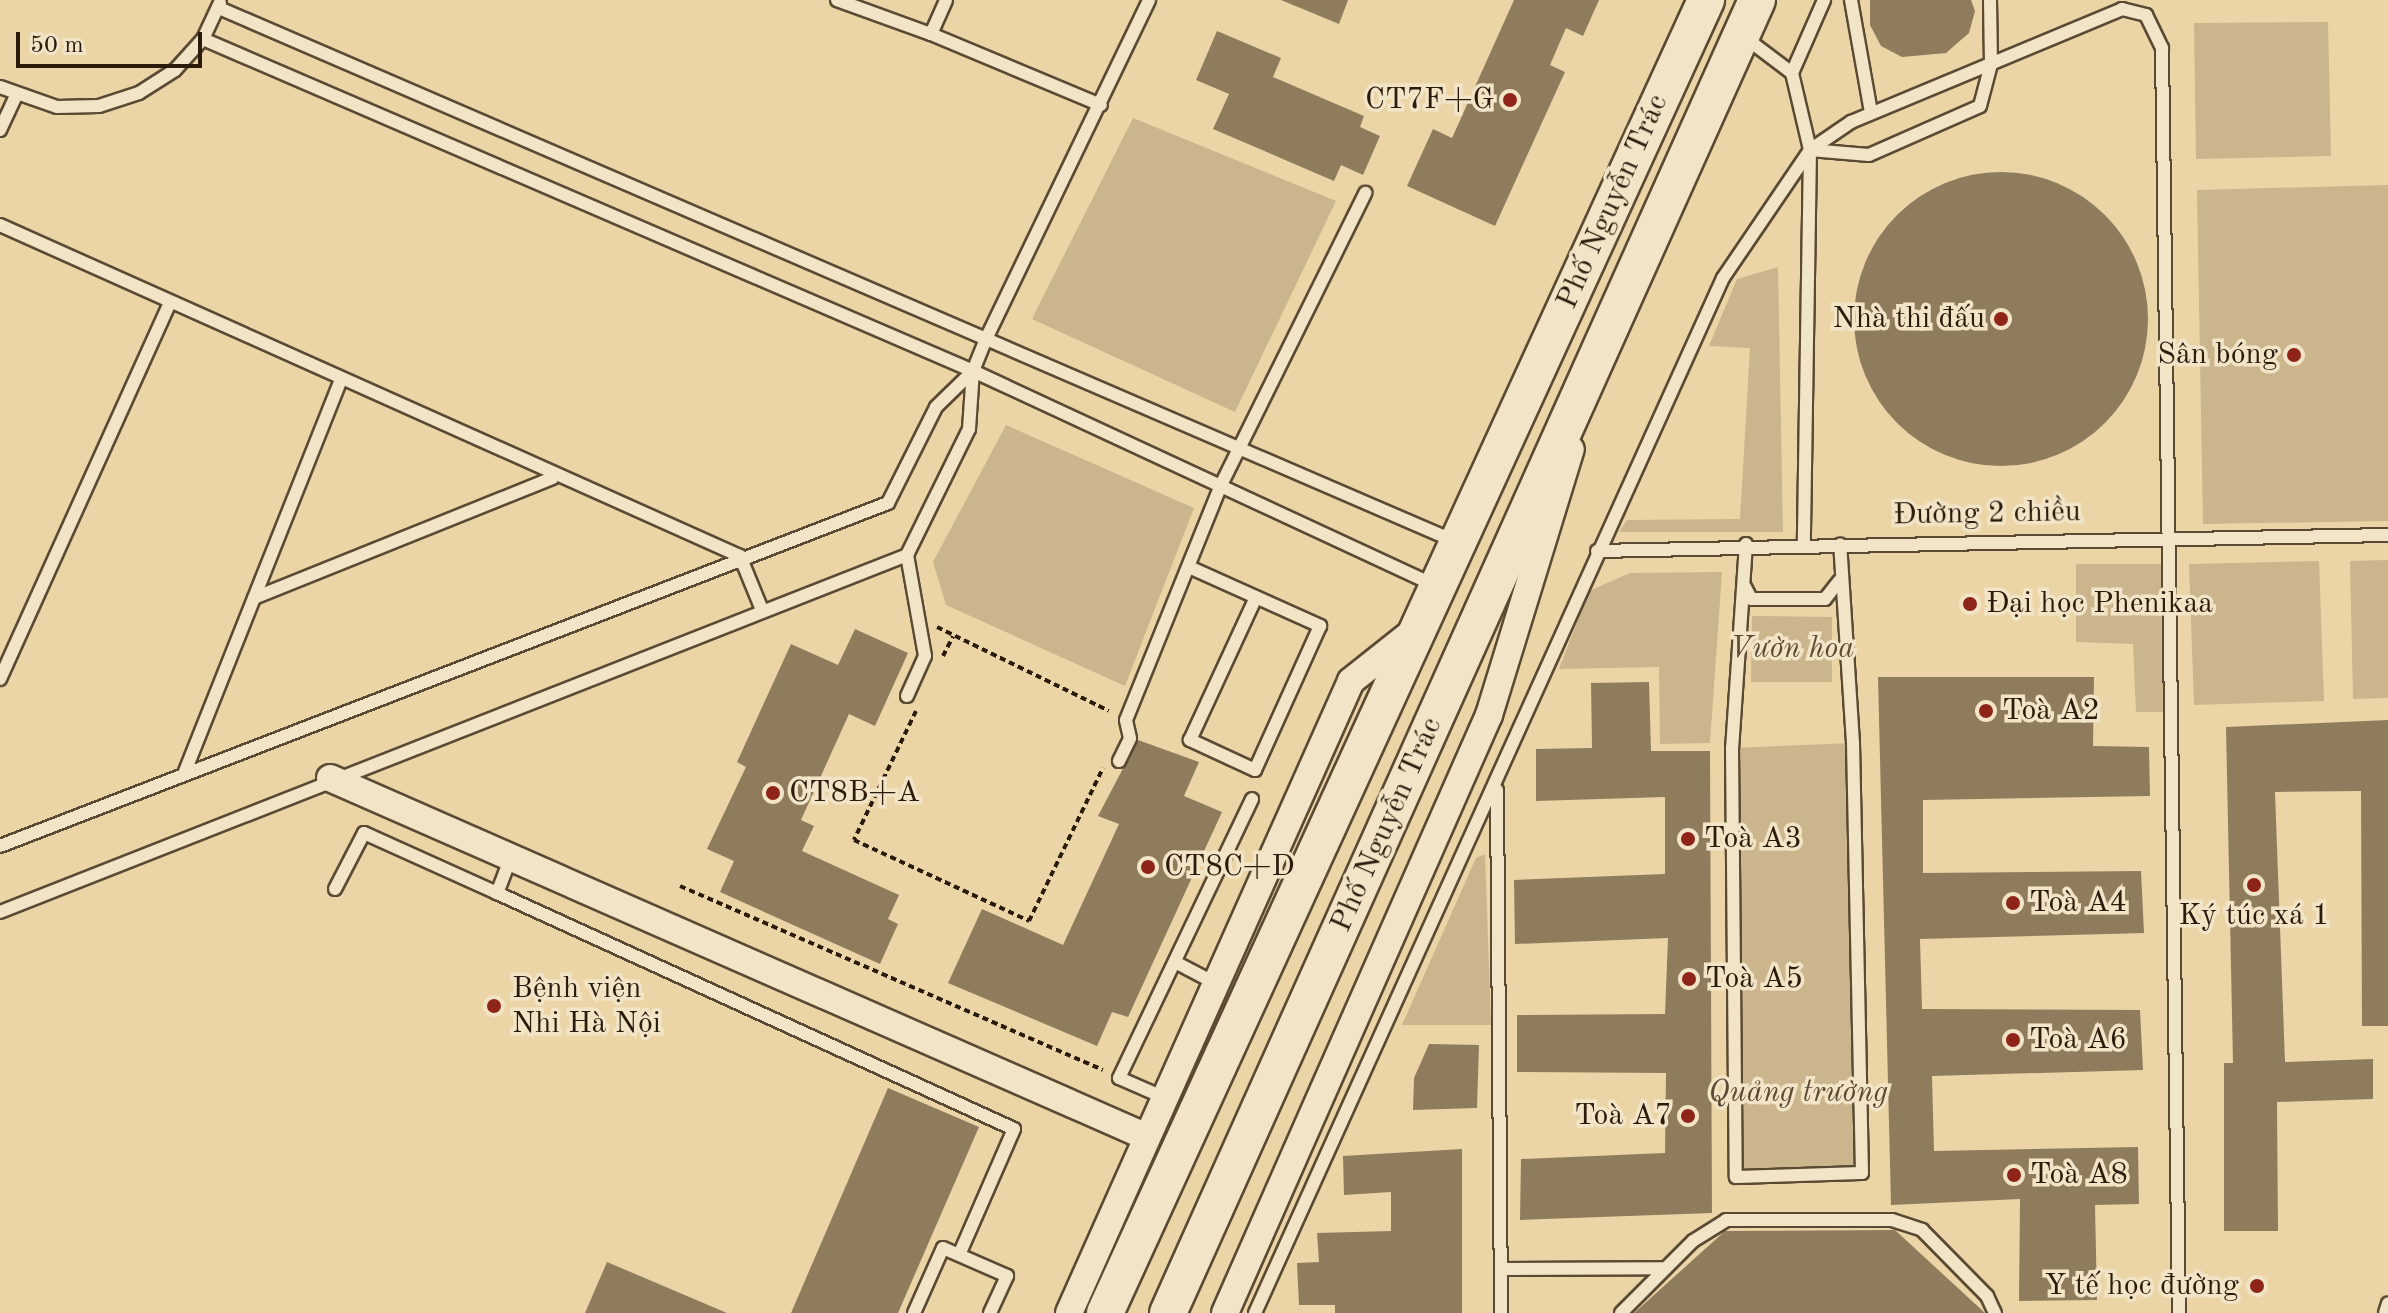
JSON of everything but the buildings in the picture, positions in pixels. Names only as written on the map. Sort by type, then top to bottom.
[{"type":"main road","name":"Phố Nguyễn Trác","points":[[1168,1313],[1757,0]]},
{"type":"main road","name":"Phố Nguyễn Trác","points":[[1105,1313],[1440,588],[1702,8]]},
{"type":"main road","points":[[1702,8],[1741,35]]},
{"type":"street","name":"Phố Nguyễn Trác","points":[[1225,1313],[1489,715],[1606,336]]},
{"type":"street","name":"Phố Nguyễn Trác","points":[[1069,1313],[1351,681],[1423,624]]},
{"type":"street","points":[[330,778],[1147,1137]]},
{"type":"lane","points":[[837,0],[931,34],[1101,105]]},
{"type":"lane","points":[[931,34],[946,0]]},
{"type":"lane","points":[[907,696],[925,656],[907,555],[969,429],[973,371],[986,339],[1149,0]]},
{"type":"lane","points":[[1804,541],[1810,150],[1792,73],[1824,0]]},
{"type":"lane","points":[[1851,0],[1871,112]]},
{"type":"lane","points":[[1810,150],[1869,155],[1980,106],[1991,64],[1990,0]]},
{"type":"lane","points":[[0,87],[16,96],[57,107],[99,106],[163,78],[203,39],[220,4],[1459,543]]},
{"type":"lane","points":[[1255,1313],[1498,783],[1612,516],[1723,278],[1810,150],[1871,112],[2122,9],[2146,15],[2160,35],[2171,536],[2179,1313]]},
{"type":"lane","points":[[1741,35],[1792,73]]},
{"type":"lane","points":[[203,39],[973,371],[1440,588]]},
{"type":"lane","points":[[0,130],[16,96]]},
{"type":"lane","points":[[1113,761],[1130,738],[1126,720],[1221,485],[1365,193]]},
{"type":"lane","points":[[0,225],[553,478],[740,556],[762,610]]},
{"type":"lane","points":[[0,679],[170,303]]},
{"type":"lane","points":[[0,846],[740,556],[888,503],[936,407],[973,371]]},
{"type":"lane","points":[[184,774],[340,381]]},
{"type":"lane","points":[[254,598],[553,478]]},
{"type":"lane","name":"Đường 2 chiều","points":[[1597,551],[1804,541],[1840,544],[2171,536],[2388,535]]},
{"type":"lane","points":[[1746,544],[1747,596],[1825,599],[1838,587],[1840,544]]},
{"type":"lane","points":[[1746,544],[1732,748],[1736,1177],[1862,1173],[1853,743],[1840,544]]},
{"type":"lane","points":[[0,912],[330,778],[907,555]]},
{"type":"lane","points":[[1189,567],[1256,597],[1320,626],[1255,770],[1190,740],[1256,597]]},
{"type":"lane","points":[[1498,783],[1501,1313]]},
{"type":"lane","points":[[1165,1098],[1119,1078],[1177,963],[1252,799]]},
{"type":"lane","points":[[335,889],[364,833],[1014,1129],[959,1255]]},
{"type":"lane","points":[[497,893],[511,857]]},
{"type":"lane","points":[[1177,963],[1215,983]]},
{"type":"lane","points":[[1621,1313],[1665,1268],[1726,1220],[1898,1220],[1922,1230],[1987,1296],[1995,1313]]},
{"type":"lane","points":[[914,1313],[943,1248],[1007,1276],[996,1311]]},
{"type":"lane","points":[[1501,1269],[1665,1268]]},
{"type":"lane","points":[[2385,1313],[2388,1303]]},
{"type":"path","points":[[918,616],[1126,720]]},
{"type":"path","points":[[940,663],[953,636]]},
{"type":"path","points":[[920,704],[854,840],[1029,921],[1113,761]]},
{"type":"path","points":[[680,886],[1119,1078]]},
{"type":"green space","points":[[2328,22],[2331,156],[2196,159],[2194,23]]},
{"type":"green space","points":[[1133,118],[1336,201],[1235,412],[1032,319]]},
{"type":"green space","name":"Sân bóng","points":[[2388,185],[2388,521],[2203,524],[2197,190]]},
{"type":"green space","points":[[1778,267],[1783,532],[1619,532],[1627,520],[1740,519],[1750,348],[1709,346],[1737,279]]},
{"type":"green space","points":[[1006,425],[1194,508],[1125,686],[946,605],[933,562]]},
{"type":"green space","points":[[2388,560],[2388,698],[2353,699],[2350,561]]},
{"type":"green space","points":[[2319,561],[2324,701],[2194,705],[2189,564]]},
{"type":"green space","points":[[2076,564],[2162,564],[2165,712],[2136,712],[2133,644],[2076,642]]},
{"type":"green space","points":[[1722,572],[1710,743],[1660,744],[1659,667],[1559,669],[1589,591],[1630,573]]},
{"type":"green space","name":"Vườn hoa","points":[[1752,616],[1832,617],[1832,682],[1751,682]]},
{"type":"green space","name":"Quảng trường","points":[[1853,743],[1862,1173],[1736,1177],[1732,748]]},
{"type":"green space","points":[[1485,854],[1491,1025],[1402,1025],[1476,858]]},
{"type":"place","name":"CT7F+G","points":[[1510,100]]},
{"type":"place","name":"Nhà thi đấu","points":[[2001,319]]},
{"type":"place","name":"Sân bóng","points":[[2294,355]]},
{"type":"place","name":"Đại học Phenikaa","points":[[1970,604]]},
{"type":"place","name":"Toà A2","points":[[1986,711]]},
{"type":"place","name":"CT8B+A","points":[[773,793]]},
{"type":"place","name":"Toà A3","points":[[1688,839]]},
{"type":"place","name":"CT8C+D","points":[[1148,867]]},
{"type":"place","name":"Ký túc xá 1","points":[[2254,885]]},
{"type":"place","name":"Toà A4","points":[[2013,903]]},
{"type":"place","name":"Toà A5","points":[[1689,979]]},
{"type":"place","name":"Bệnh viện Nhi Hà Nội","points":[[494,1006]]},
{"type":"place","name":"Toà A6","points":[[2013,1040]]},
{"type":"place","name":"Toà A7","points":[[1688,1116]]},
{"type":"place","name":"Toà A8","points":[[2014,1175]]},
{"type":"place","name":"Y tế học đường","points":[[2257,1286]]}]
